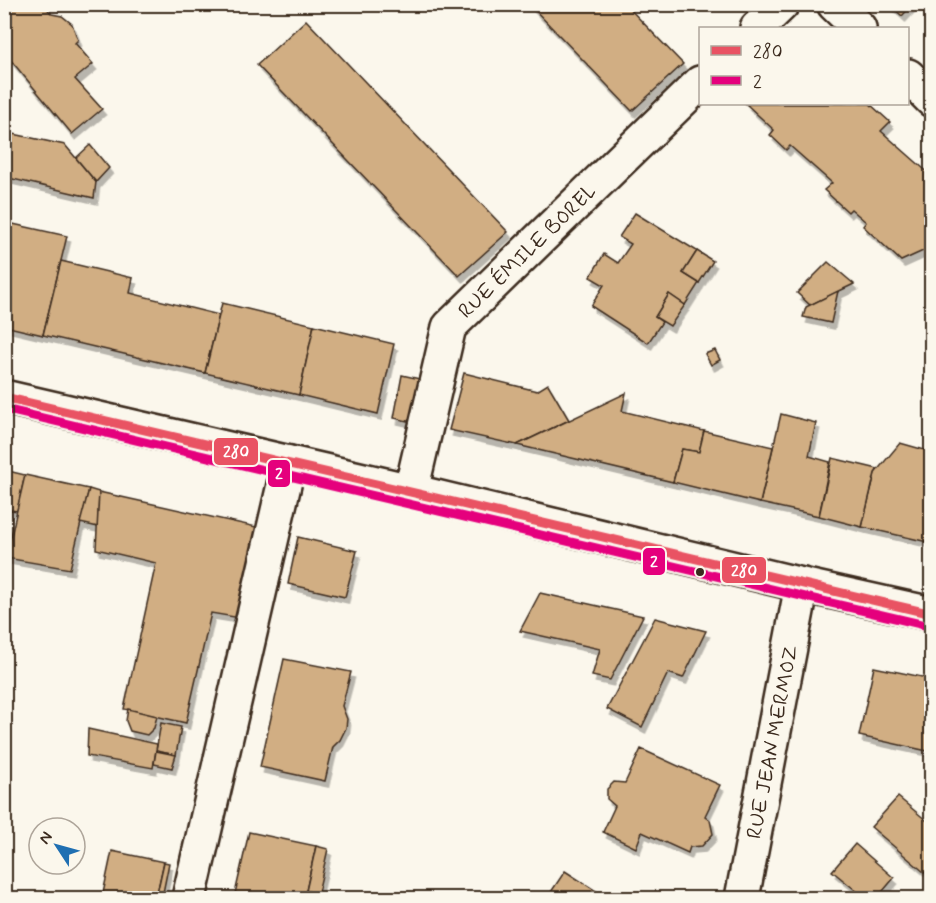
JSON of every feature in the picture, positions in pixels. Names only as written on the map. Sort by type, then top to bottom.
[{"type":"street","points":[[758,27],[782,4]]},
{"type":"street","points":[[834,4],[858,27]]},
{"type":"street","points":[[909,77],[932,100]]},
{"type":"street","name":"RUE ÉMILE BOREL","points":[[411,491],[449,327],[699,84]]},
{"type":"street","points":[[4,397],[932,614]]},
{"type":"street","points":[[189,898],[289,463]]},
{"type":"street","name":"RUE JEAN MERMOZ","points":[[742,898],[802,585]]},
{"type":"building","points":[[17,4],[43,4],[52,14],[62,16],[72,24],[78,40],[75,43],[93,64],[75,79],[102,109],[72,134],[4,52],[4,9],[7,12]]},
{"type":"building","points":[[529,4],[625,4],[683,64],[632,111]]},
{"type":"building","points":[[889,4],[913,4],[902,16]]},
{"type":"building","points":[[306,20],[508,232],[459,276],[257,65]]},
{"type":"building","points":[[747,105],[871,105],[890,122],[881,131],[932,176],[932,247],[901,261],[863,226],[866,222],[851,209],[848,212],[824,190],[832,183],[790,146],[786,150],[770,135],[774,130]]},
{"type":"building","points":[[4,132],[65,145],[96,182],[94,198],[4,177]]},
{"type":"building","points":[[90,145],[109,168],[96,182],[76,158]]},
{"type":"building","points":[[635,213],[697,251],[683,273],[699,283],[685,305],[669,294],[655,317],[662,322],[648,343],[591,306],[604,285],[590,277],[604,254],[618,263],[631,244],[619,237]]},
{"type":"building","points":[[4,222],[67,236],[43,335],[4,326]]},
{"type":"building","points":[[697,251],[713,261],[699,283],[683,273]]},
{"type":"building","points":[[61,261],[133,278],[130,293],[219,315],[205,373],[43,335]]},
{"type":"building","points":[[828,262],[854,284],[810,305],[797,293]]},
{"type":"building","points":[[838,291],[831,323],[803,317],[806,307]]},
{"type":"building","points":[[669,294],[685,305],[670,326],[655,317]]},
{"type":"building","points":[[222,303],[314,325],[299,395],[205,373]]},
{"type":"building","points":[[314,325],[394,344],[378,414],[299,395]]},
{"type":"building","points":[[715,350],[720,360],[711,365],[705,354]]},
{"type":"building","points":[[464,373],[537,391],[548,384],[569,420],[517,445],[449,430]]},
{"type":"building","points":[[402,375],[420,379],[412,422],[394,418]]},
{"type":"building","points":[[626,393],[622,411],[704,431],[699,452],[682,449],[673,482],[517,445]]},
{"type":"building","points":[[781,414],[816,423],[809,456],[830,462],[819,516],[760,503]]},
{"type":"building","points":[[704,431],[773,447],[760,503],[673,482],[682,449],[699,452]]},
{"type":"building","points":[[900,443],[932,452],[932,543],[862,527],[875,473]]},
{"type":"building","points":[[832,458],[878,469],[875,473],[862,527],[819,516]]},
{"type":"building","points":[[4,470],[25,475],[17,511],[4,509]]},
{"type":"building","points":[[25,475],[89,489],[70,569],[6,558]]},
{"type":"building","points":[[89,489],[99,492],[98,527],[80,523]]},
{"type":"building","points":[[99,492],[261,528],[240,618],[211,613],[186,723],[124,709],[156,563],[96,549]]},
{"type":"building","points":[[298,537],[357,551],[345,597],[288,584]]},
{"type":"building","points":[[540,593],[643,616],[610,680],[592,676],[600,649],[520,631]]},
{"type":"building","points":[[655,618],[706,631],[683,678],[668,673],[642,727],[607,709]]},
{"type":"building","points":[[284,659],[351,672],[342,706],[347,719],[346,728],[340,740],[333,747],[325,781],[260,767]]},
{"type":"building","points":[[874,667],[932,679],[932,752],[859,736]]},
{"type":"building","points":[[128,709],[157,716],[154,728],[147,735],[130,731],[126,721]]},
{"type":"building","points":[[161,723],[181,727],[176,755],[156,751]]},
{"type":"building","points":[[88,729],[157,744],[153,768],[87,756]]},
{"type":"building","points":[[641,749],[720,785],[705,816],[710,820],[713,834],[702,846],[690,847],[688,853],[642,832],[636,848],[603,832],[615,806],[607,799],[607,789],[614,782],[625,783]]},
{"type":"building","points":[[156,751],[176,755],[172,768],[154,764]]},
{"type":"building","points":[[898,797],[932,825],[932,879],[871,827]]},
{"type":"building","points":[[249,832],[316,846],[306,891],[318,893],[317,898],[234,898]]},
{"type":"building","points":[[855,844],[894,878],[877,898],[865,898],[832,871]]},
{"type":"building","points":[[316,846],[328,849],[318,893],[306,891]]},
{"type":"building","points":[[112,851],[164,862],[156,898],[102,898]]},
{"type":"building","points":[[164,862],[169,863],[162,898],[156,898]]},
{"type":"building","points":[[565,871],[607,898],[547,898]]},
{"type":"transit line","name":"280","points":[[4,397],[932,614]]},
{"type":"transit line","name":"2","points":[[4,409],[929,626]]}]
